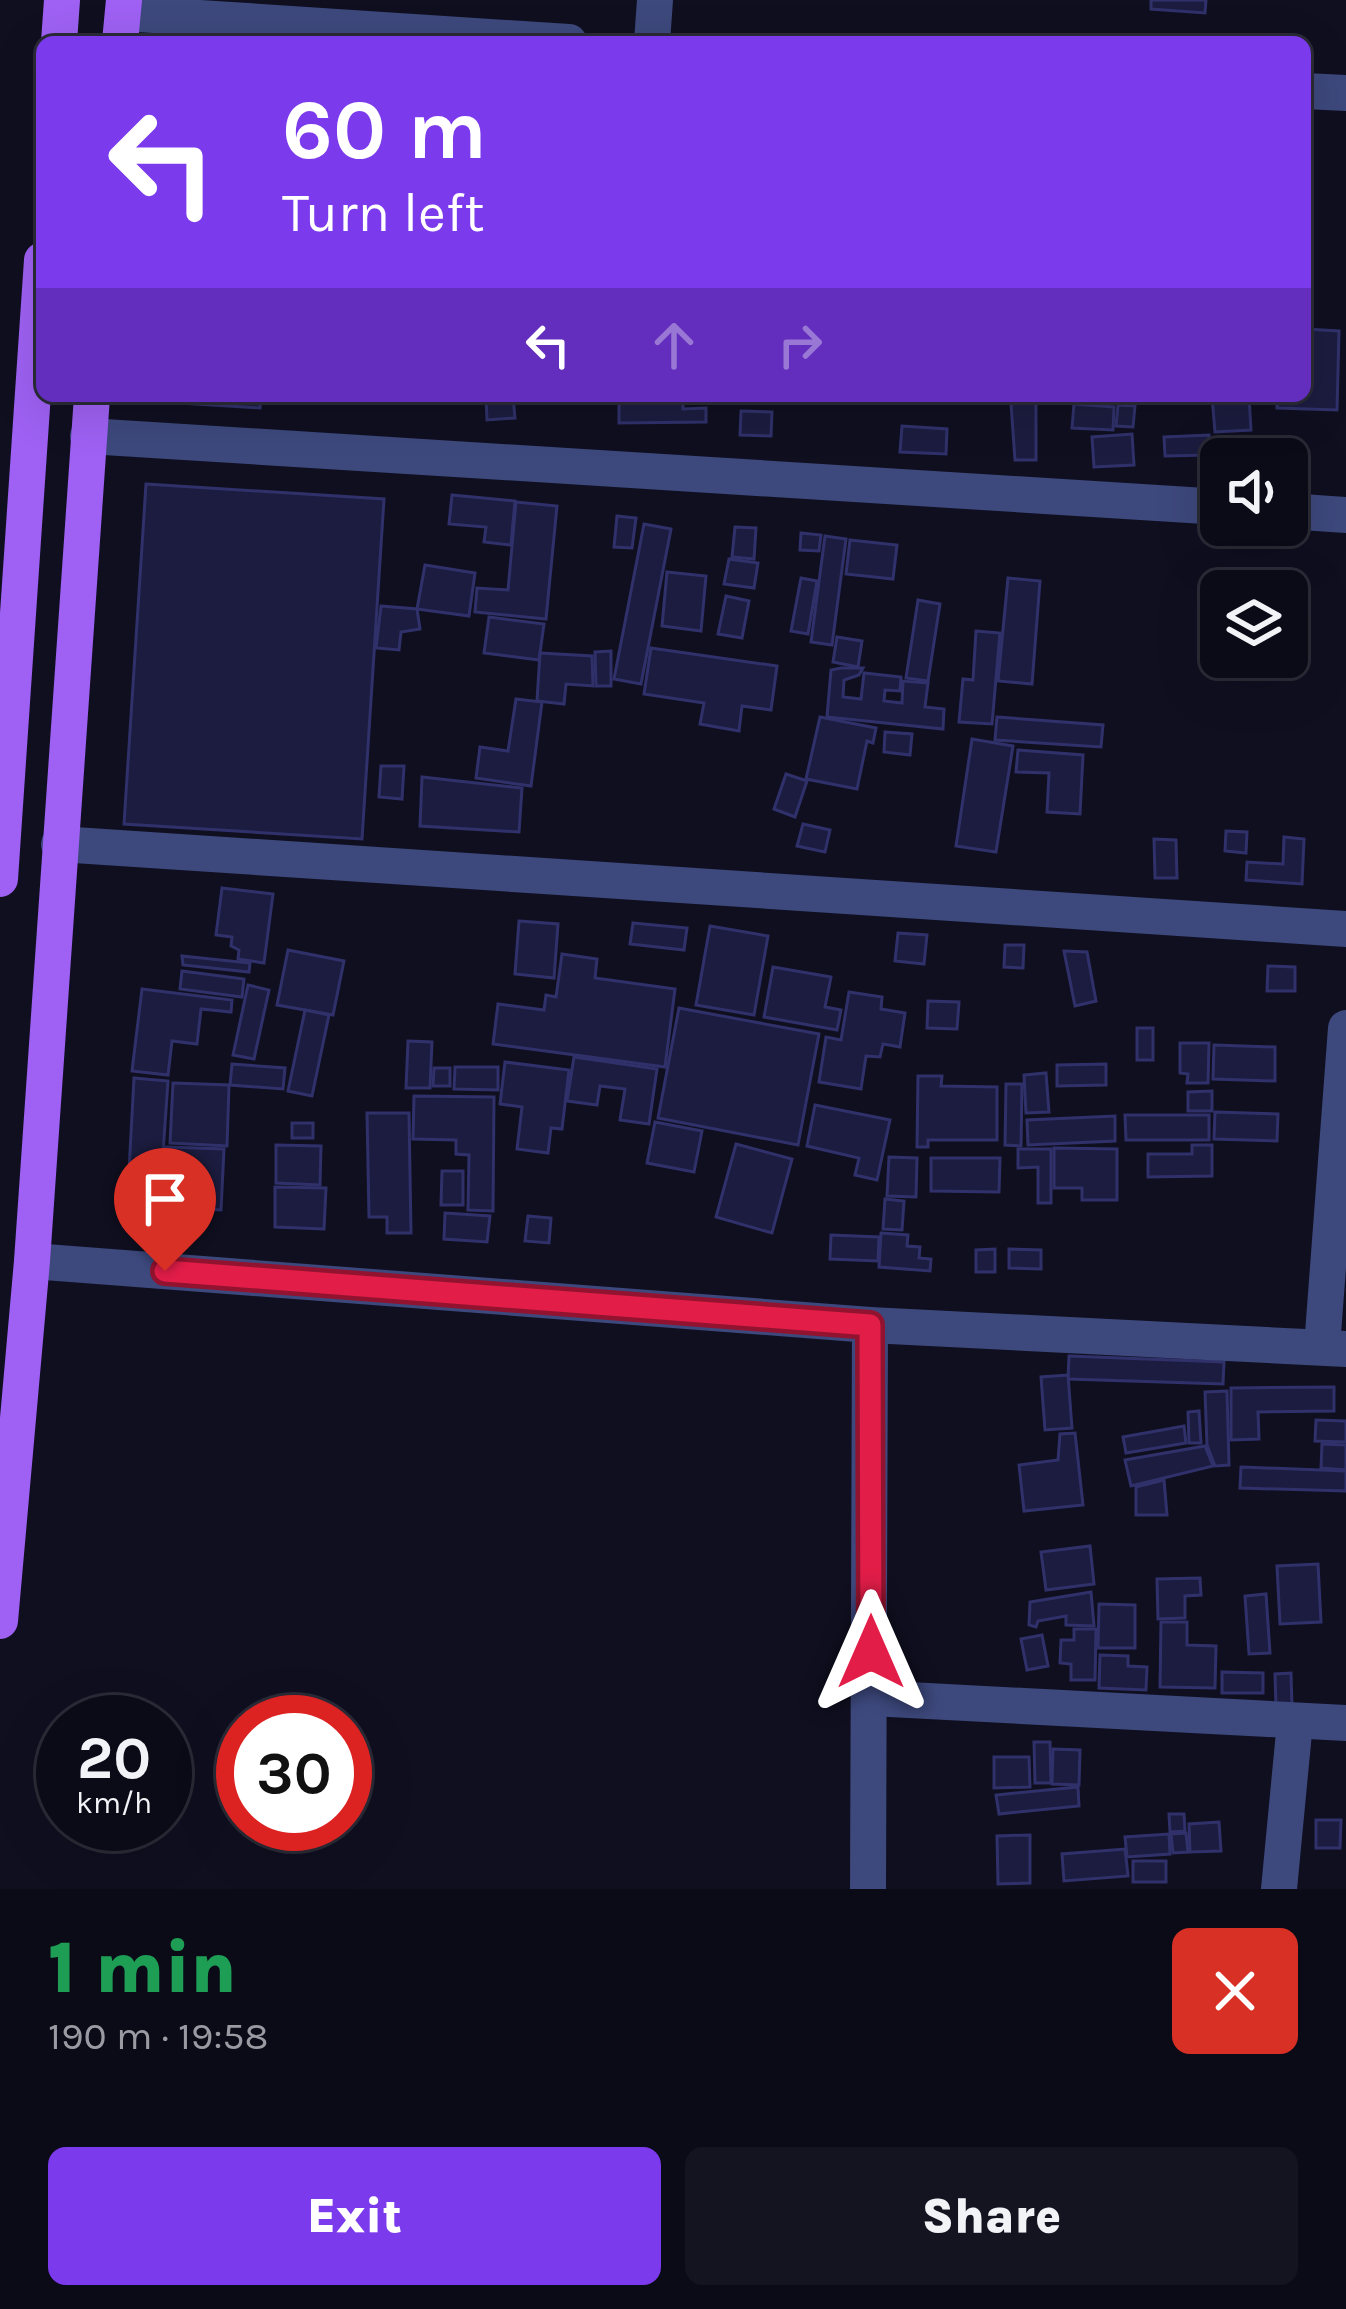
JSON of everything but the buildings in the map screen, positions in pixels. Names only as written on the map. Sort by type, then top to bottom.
[{"type":"main road","points":[[59,36],[62,0]]},
{"type":"main road","points":[[0,879],[36,348]]},
{"type":"main road","points":[[0,1621],[32,1261],[91,402]]},
{"type":"street","points":[[652,36],[655,0]]},
{"type":"street","points":[[122,18],[457,36]]},
{"type":"street","points":[[1311,91],[1346,93]]},
{"type":"street","points":[[88,436],[1200,506]]},
{"type":"street","points":[[1308,512],[1346,515]]},
{"type":"street","points":[[59,844],[1346,929]]},
{"type":"street","points":[[32,1261],[870,1325],[1334,1348],[1346,1028]]},
{"type":"street","points":[[868,1889],[870,1325]]},
{"type":"street","points":[[871,1698],[1346,1724]]},
{"type":"street","points":[[1279,1889],[1295,1722]]},
{"type":"route","points":[[165,1271],[870,1325],[871,1652]]}]
